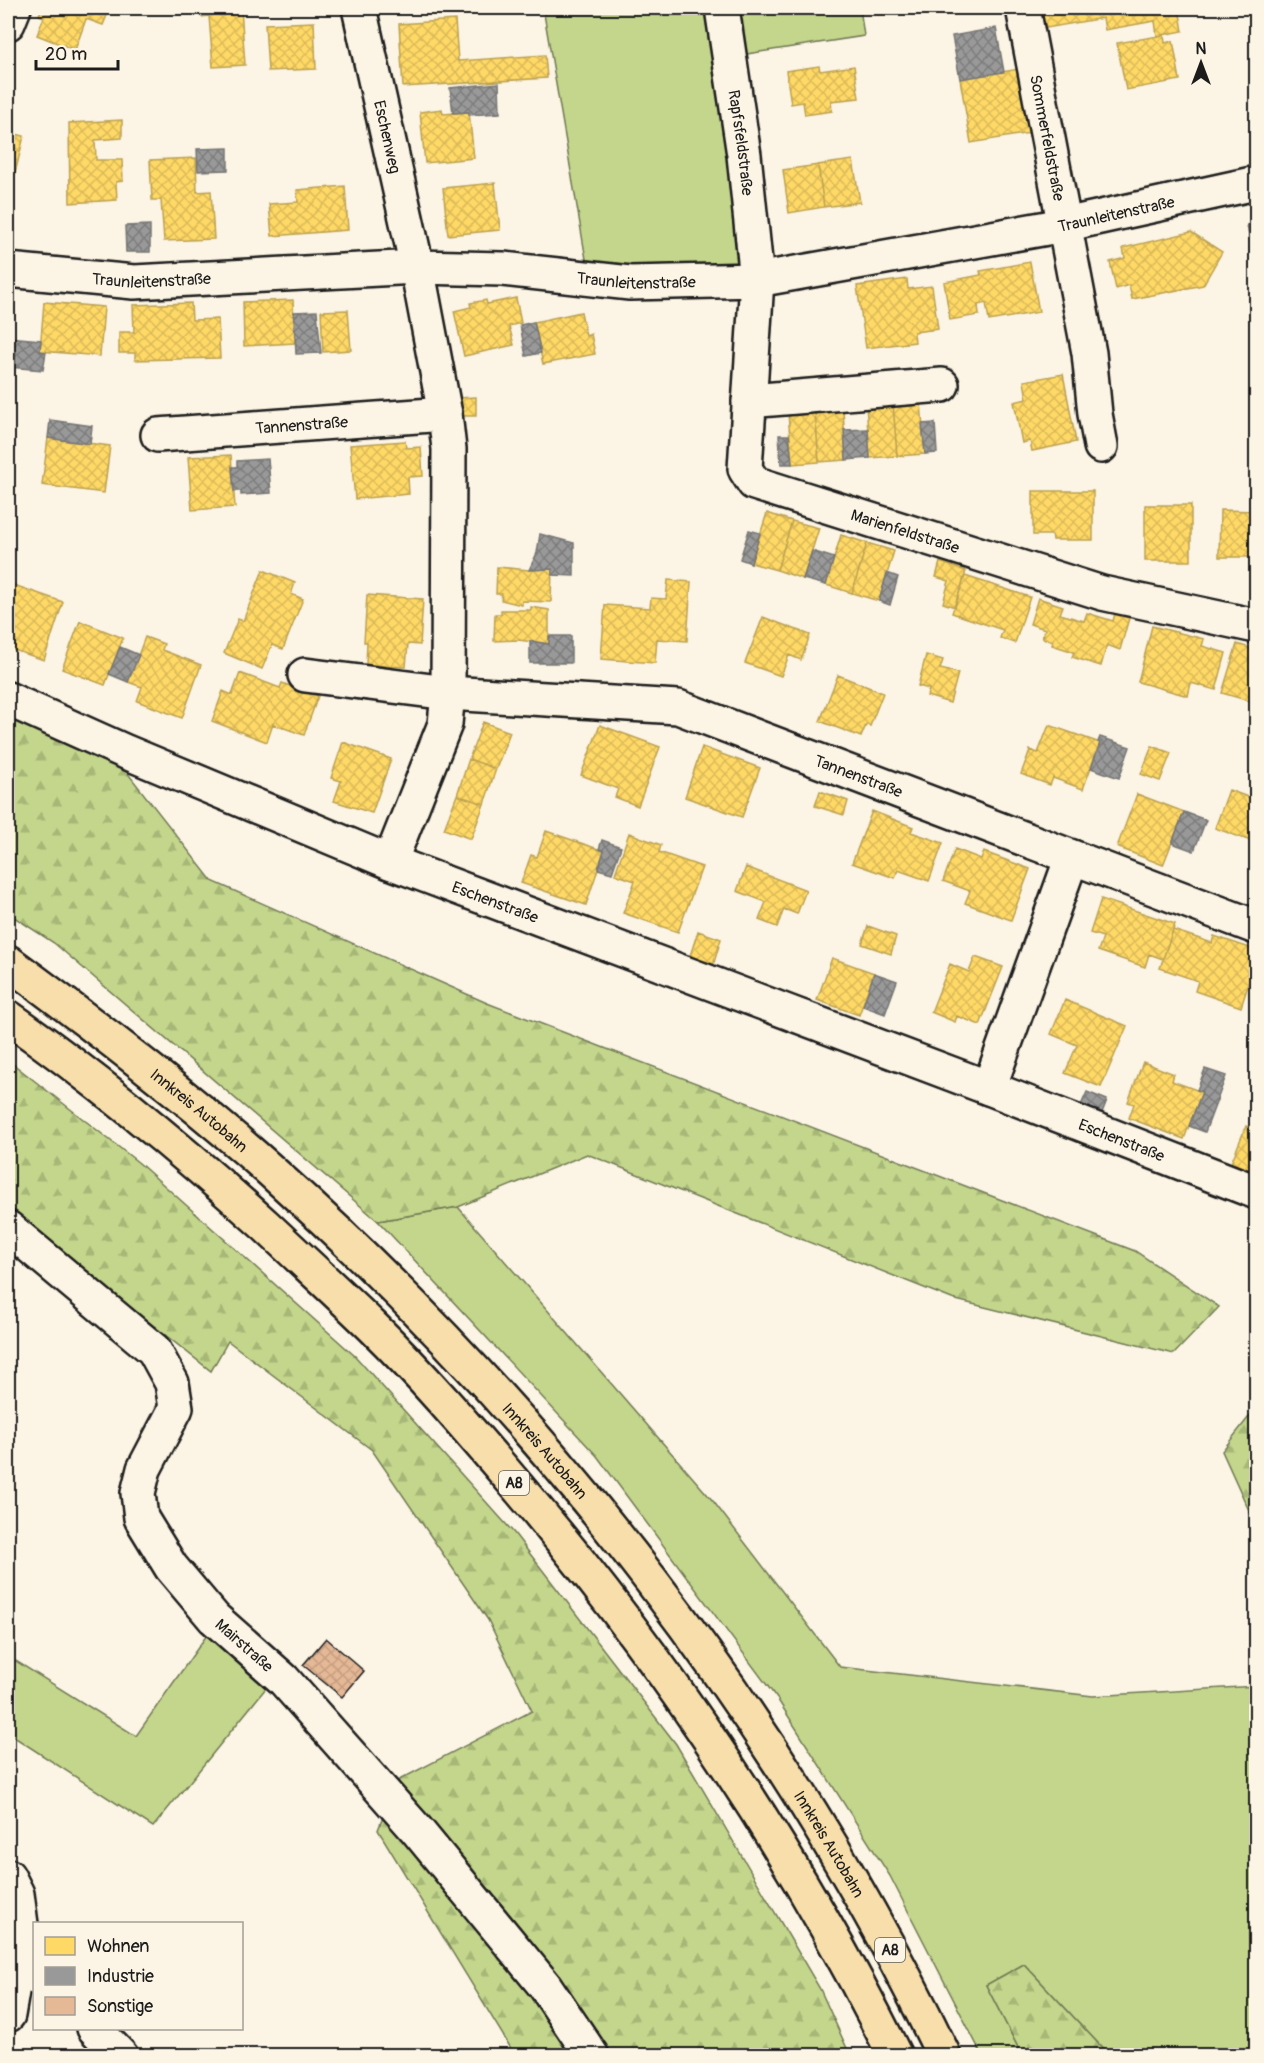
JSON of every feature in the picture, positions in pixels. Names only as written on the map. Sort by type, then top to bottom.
[{"type":"highway","name":"Innkreis Autobahn","points":[[8,962],[177,1091],[270,1170],[442,1336],[530,1433],[598,1514],[657,1590],[777,1759],[883,1938],[944,2055]]},
{"type":"highway","name":"A8","points":[[8,1017],[115,1097],[220,1184],[373,1328],[481,1444],[568,1546],[633,1630],[699,1723],[819,1912],[895,2055]]},
{"type":"street","points":[[8,23],[14,8]]},
{"type":"street","name":"Eschenweg","points":[[359,8],[417,267]]},
{"type":"street","name":"Rapfsfeldstraße","points":[[722,8],[744,155],[757,280]]},
{"type":"street","name":"Sommerfeldstraße","points":[[1023,8],[1089,353],[1095,414],[1101,446]]},
{"type":"street","name":"Traunleitenstraße","points":[[8,270],[134,282],[417,267],[503,269],[630,283],[757,280],[1064,225],[1257,183]]},
{"type":"street","points":[[390,862],[445,724],[448,693],[449,449],[445,414],[417,267]]},
{"type":"street","name":"Marienfeldstraße","points":[[757,280],[745,469],[754,483],[1102,593],[1257,626]]},
{"type":"street","points":[[749,401],[942,385]]},
{"type":"street","name":"Tannenstraße","points":[[158,435],[445,414]]},
{"type":"street","name":"Tannenstraße","points":[[305,675],[448,693],[678,707],[1257,927]]},
{"type":"street","name":"Eschenstraße","points":[[8,699],[126,752],[390,862],[1257,1192]]},
{"type":"street","points":[[988,1088],[1072,857]]},
{"type":"street","name":"Mairstraße","points":[[8,1228],[154,1350],[172,1383],[176,1408],[144,1469],[138,1493],[141,1518],[171,1567],[214,1618],[283,1678],[416,1829],[545,1986],[592,2055]]},
{"type":"street","points":[[8,1875],[16,1894],[31,1973],[14,1980],[8,2014]]},
{"type":"street","points":[[96,2030],[121,2055]]},
{"type":"green space","points":[[543,8],[860,8],[864,36],[734,56],[753,268],[666,271],[587,265]]},
{"type":"green space","points":[[8,716],[126,771],[212,881],[487,1003],[1135,1251],[1219,1307],[1174,1354],[952,1299],[587,1154],[458,1207],[378,1221],[54,943],[8,913]]},
{"type":"green space","points":[[8,1060],[139,1163],[355,1356],[514,1533],[676,1744],[820,1989],[850,2055],[515,2055],[378,1830],[397,1781],[532,1711],[488,1620],[372,1450],[228,1341],[211,1371],[8,1211]]},
{"type":"green space","points":[[458,1207],[713,1501],[840,1667],[1093,1696],[1256,1686],[1256,2055],[1109,2055],[1024,1964],[986,1985],[1022,2055],[982,2055],[890,1876],[778,1700],[597,1456],[378,1221]]},
{"type":"green space","points":[[1256,1408],[1256,1526],[1222,1451]]},
{"type":"green space","points":[[209,1632],[266,1688],[153,1827],[8,1733],[8,1656],[136,1736]]},
{"type":"green space","points":[[1024,1964],[1109,2055],[1022,2055],[986,1985]]},
{"type":"building: Wohnen","points":[[42,8],[110,8],[103,25],[86,19],[75,50],[37,35],[44,17],[39,15]]},
{"type":"building: Wohnen","points":[[202,8],[241,8],[245,65],[213,67],[209,16],[202,17]]},
{"type":"building: Wohnen","points":[[1037,8],[1179,8],[1183,31],[1157,36],[1155,21],[1105,30],[1103,18],[1041,29]]},
{"type":"building: Wohnen","points":[[455,20],[458,61],[545,55],[547,78],[403,87],[399,24]]},
{"type":"building: Wohnen","points":[[314,22],[316,69],[268,71],[265,24]]},
{"type":"building: Wohnen","points":[[1164,35],[1165,43],[1173,41],[1180,80],[1126,90],[1117,43]]},
{"type":"building: Wohnen","points":[[819,66],[820,71],[854,66],[859,98],[831,101],[832,111],[805,115],[803,102],[791,104],[786,71]]},
{"type":"building: Wohnen","points":[[1019,69],[1030,133],[971,143],[960,79]]},
{"type":"building: Wohnen","points":[[442,109],[443,114],[469,112],[474,158],[425,163],[420,112]]},
{"type":"building: Wohnen","points":[[122,120],[122,138],[95,140],[96,160],[122,160],[123,181],[116,182],[117,200],[70,203],[69,123]]},
{"type":"building: Wohnen","points":[[8,132],[24,136],[10,194],[8,193]]},
{"type":"building: Wohnen","points":[[196,158],[197,192],[211,191],[214,239],[164,241],[161,200],[152,200],[150,160]]},
{"type":"building: Wohnen","points":[[853,160],[860,202],[824,207],[818,165]]},
{"type":"building: Wohnen","points":[[818,165],[824,207],[789,213],[783,170]]},
{"type":"building: Wohnen","points":[[495,183],[500,230],[448,235],[443,188]]},
{"type":"building: Wohnen","points":[[345,186],[348,230],[272,236],[269,204],[298,202],[297,190]]},
{"type":"building: Wohnen","points":[[1191,232],[1222,252],[1203,285],[1132,299],[1129,285],[1116,289],[1110,262],[1125,258],[1123,248]]},
{"type":"building: Wohnen","points":[[1030,262],[1039,312],[989,321],[986,303],[978,305],[979,315],[950,320],[944,282],[981,275],[980,271]]},
{"type":"building: Wohnen","points":[[907,279],[908,289],[932,286],[938,329],[914,332],[915,342],[866,348],[857,286]]},
{"type":"building: Wohnen","points":[[516,298],[521,323],[509,326],[514,345],[464,356],[454,311],[471,307],[470,303],[486,300],[487,304]]},
{"type":"building: Wohnen","points":[[293,300],[295,343],[244,346],[243,302]]},
{"type":"building: Wohnen","points":[[44,302],[104,307],[100,356],[40,351]]},
{"type":"building: Wohnen","points":[[191,303],[192,320],[218,319],[220,358],[135,360],[135,353],[119,353],[119,332],[134,332],[133,305]]},
{"type":"building: Wohnen","points":[[348,310],[351,350],[323,352],[321,311]]},
{"type":"building: Wohnen","points":[[581,312],[586,336],[591,334],[595,354],[543,364],[534,322]]},
{"type":"building: Wohnen","points":[[1063,374],[1076,442],[1032,451],[1030,441],[1022,443],[1014,402],[1027,399],[1024,381]]},
{"type":"building: Wohnen","points":[[476,397],[476,416],[457,416],[456,398]]},
{"type":"building: Wohnen","points":[[921,402],[925,454],[897,456],[893,403]]},
{"type":"building: Wohnen","points":[[893,403],[897,456],[870,458],[866,405]]},
{"type":"building: Wohnen","points":[[843,409],[846,460],[819,462],[815,411]]},
{"type":"building: Wohnen","points":[[815,411],[819,462],[792,464],[788,413]]},
{"type":"building: Wohnen","points":[[48,438],[110,446],[104,493],[42,485]]},
{"type":"building: Wohnen","points":[[405,441],[406,448],[421,447],[423,476],[408,477],[409,494],[355,499],[350,445]]},
{"type":"building: Wohnen","points":[[231,455],[235,507],[192,510],[188,457]]},
{"type":"building: Wohnen","points":[[1033,491],[1093,491],[1093,540],[1053,540],[1052,535],[1033,535]]},
{"type":"building: Wohnen","points":[[1145,505],[1191,505],[1191,561],[1145,561]]},
{"type":"building: Wohnen","points":[[1220,510],[1256,511],[1256,557],[1219,557]]},
{"type":"building: Wohnen","points":[[767,513],[792,521],[777,570],[751,563]]},
{"type":"building: Wohnen","points":[[792,521],[819,528],[803,579],[777,570]]},
{"type":"building: Wohnen","points":[[841,535],[867,543],[852,593],[826,585]]},
{"type":"building: Wohnen","points":[[867,543],[894,551],[879,601],[852,593]]},
{"type":"building: Wohnen","points":[[940,562],[966,571],[955,607],[943,603],[949,581],[936,577]]},
{"type":"building: Wohnen","points":[[497,567],[529,570],[552,569],[551,602],[522,601],[522,605],[501,600],[502,594],[496,594]]},
{"type":"building: Wohnen","points":[[263,570],[295,583],[291,594],[303,599],[283,649],[272,645],[262,669],[224,653],[238,619],[243,621]]},
{"type":"building: Wohnen","points":[[965,576],[1030,597],[1015,643],[1000,638],[1003,630],[952,613]]},
{"type":"building: Wohnen","points":[[668,580],[691,582],[687,641],[657,639],[655,663],[601,659],[605,605],[650,608],[651,598],[666,599]]},
{"type":"building: Wohnen","points":[[8,583],[63,602],[44,660],[8,648]]},
{"type":"building: Wohnen","points":[[367,595],[423,599],[420,645],[408,644],[406,667],[366,665],[367,642],[364,642]]},
{"type":"building: Wohnen","points":[[1038,598],[1063,606],[1060,614],[1084,621],[1087,613],[1113,621],[1115,614],[1129,618],[1120,650],[1107,645],[1101,666],[1072,657],[1074,652],[1052,645],[1053,641],[1042,638],[1045,629],[1030,624]]},
{"type":"building: Wohnen","points":[[531,607],[549,610],[549,644],[518,640],[494,641],[495,614],[501,614],[501,610],[531,610]]},
{"type":"building: Wohnen","points":[[763,617],[810,635],[801,660],[789,655],[781,676],[745,663]]},
{"type":"building: Wohnen","points":[[80,621],[123,638],[105,685],[62,669]]},
{"type":"building: Wohnen","points":[[1152,626],[1204,639],[1202,646],[1226,653],[1216,690],[1191,683],[1188,696],[1138,682]]},
{"type":"building: Wohnen","points":[[145,637],[164,644],[162,650],[201,665],[182,718],[137,701],[142,687],[128,682]]},
{"type":"building: Wohnen","points":[[1237,644],[1256,650],[1256,703],[1222,693]]},
{"type":"building: Wohnen","points":[[926,655],[943,660],[940,669],[958,673],[950,703],[927,696],[929,689],[918,686]]},
{"type":"building: Wohnen","points":[[240,673],[280,688],[282,683],[318,696],[304,735],[273,724],[267,742],[212,721],[223,691],[232,695]]},
{"type":"building: Wohnen","points":[[838,675],[883,693],[870,726],[866,725],[861,737],[820,721]]},
{"type":"building: Wohnen","points":[[483,722],[510,732],[496,769],[469,759]]},
{"type":"building: Wohnen","points":[[600,725],[660,747],[638,806],[615,797],[618,789],[581,775]]},
{"type":"building: Wohnen","points":[[1049,725],[1100,743],[1083,789],[1053,778],[1050,785],[1021,774],[1030,750],[1038,753]]},
{"type":"building: Wohnen","points":[[343,742],[391,759],[372,813],[334,801],[341,781],[331,778]]},
{"type":"building: Wohnen","points":[[1152,746],[1171,753],[1160,781],[1141,774]]},
{"type":"building: Wohnen","points":[[702,747],[760,768],[742,817],[685,797]]},
{"type":"building: Wohnen","points":[[469,759],[496,769],[484,804],[457,795]]},
{"type":"building: Wohnen","points":[[1229,790],[1256,800],[1256,843],[1215,828]]},
{"type":"building: Wohnen","points":[[820,791],[848,801],[844,815],[815,806]]},
{"type":"building: Wohnen","points":[[1137,794],[1184,812],[1163,865],[1117,847]]},
{"type":"building: Wohnen","points":[[457,795],[484,804],[471,839],[444,829]]},
{"type":"building: Wohnen","points":[[872,811],[913,827],[911,832],[943,843],[929,881],[898,870],[895,878],[852,863]]},
{"type":"building: Wohnen","points":[[546,831],[604,851],[586,905],[521,883],[531,855],[537,857]]},
{"type":"building: Wohnen","points":[[629,833],[661,845],[659,852],[702,867],[678,932],[623,913],[635,881],[615,874]]},
{"type":"building: Wohnen","points":[[955,849],[981,859],[984,852],[1030,869],[1011,920],[965,903],[970,891],[943,881]]},
{"type":"building: Wohnen","points":[[746,867],[806,890],[797,914],[784,909],[777,927],[759,920],[766,902],[737,891]]},
{"type":"building: Wohnen","points":[[1101,899],[1175,924],[1163,959],[1149,954],[1145,967],[1098,951],[1103,937],[1090,933]]},
{"type":"building: Wohnen","points":[[868,926],[896,936],[891,954],[862,944]]},
{"type":"building: Wohnen","points":[[1173,930],[1212,943],[1214,936],[1256,950],[1256,961],[1241,1007],[1195,991],[1198,981],[1160,968]]},
{"type":"building: Wohnen","points":[[698,931],[721,939],[712,969],[688,962]]},
{"type":"building: Wohnen","points":[[975,957],[1003,967],[980,1025],[957,1016],[955,1022],[931,1012],[950,964],[969,972]]},
{"type":"building: Wohnen","points":[[832,958],[874,973],[859,1015],[817,1000]]},
{"type":"building: Wohnen","points":[[1065,1000],[1127,1026],[1101,1087],[1065,1073],[1077,1045],[1051,1034]]},
{"type":"building: Wohnen","points":[[1143,1062],[1174,1074],[1172,1081],[1202,1092],[1184,1139],[1129,1118],[1134,1104],[1128,1102]]},
{"type":"building: Wohnen","points":[[1246,1126],[1256,1130],[1256,1173],[1231,1163]]},
{"type":"building: Industrie","points":[[996,28],[1004,72],[960,79],[952,36]]},
{"type":"building: Industrie","points":[[499,83],[500,113],[469,115],[469,112],[453,113],[450,88]]},
{"type":"building: Industrie","points":[[228,148],[228,170],[198,171],[197,149]]},
{"type":"building: Industrie","points":[[1256,224],[1256,257],[1253,257],[1247,225]]},
{"type":"building: Industrie","points":[[150,225],[150,252],[126,252],[125,226]]},
{"type":"building: Industrie","points":[[317,311],[321,353],[296,354],[294,312]]},
{"type":"building: Industrie","points":[[534,322],[541,353],[526,356],[520,325]]},
{"type":"building: Industrie","points":[[8,337],[41,340],[40,351],[46,352],[43,370],[8,367]]},
{"type":"building: Industrie","points":[[50,420],[92,426],[90,444],[48,438]]},
{"type":"building: Industrie","points":[[935,423],[937,453],[925,454],[922,424]]},
{"type":"building: Industrie","points":[[868,429],[870,458],[846,460],[844,430]]},
{"type":"building: Industrie","points":[[779,435],[789,435],[792,464],[781,464]]},
{"type":"building: Industrie","points":[[268,459],[271,493],[241,495],[241,491],[234,491],[232,467],[237,467],[237,461]]},
{"type":"building: Industrie","points":[[749,530],[760,533],[751,563],[740,559]]},
{"type":"building: Industrie","points":[[540,534],[574,543],[574,576],[552,575],[552,569],[529,570],[537,553]]},
{"type":"building: Industrie","points":[[812,551],[834,558],[826,585],[803,579]]},
{"type":"building: Industrie","points":[[887,573],[898,577],[890,605],[879,601]]},
{"type":"building: Industrie","points":[[549,636],[571,636],[571,663],[530,663],[530,641],[549,644]]},
{"type":"building: Industrie","points":[[120,647],[139,655],[128,682],[109,674]]},
{"type":"building: Industrie","points":[[1100,737],[1130,747],[1119,778],[1091,768]]},
{"type":"building: Industrie","points":[[1184,812],[1206,820],[1194,851],[1172,843]]},
{"type":"building: Industrie","points":[[602,840],[621,847],[612,873],[598,869],[604,851],[599,849]]},
{"type":"building: Industrie","points":[[874,973],[897,981],[885,1014],[863,1006]]},
{"type":"building: Industrie","points":[[1205,1069],[1226,1076],[1205,1132],[1189,1126],[1202,1092],[1197,1090]]},
{"type":"building: Industrie","points":[[1087,1092],[1107,1100],[1098,1123],[1077,1114]]},
{"type":"building: Sonstige","points":[[326,1638],[364,1671],[342,1697],[303,1665]]}]
